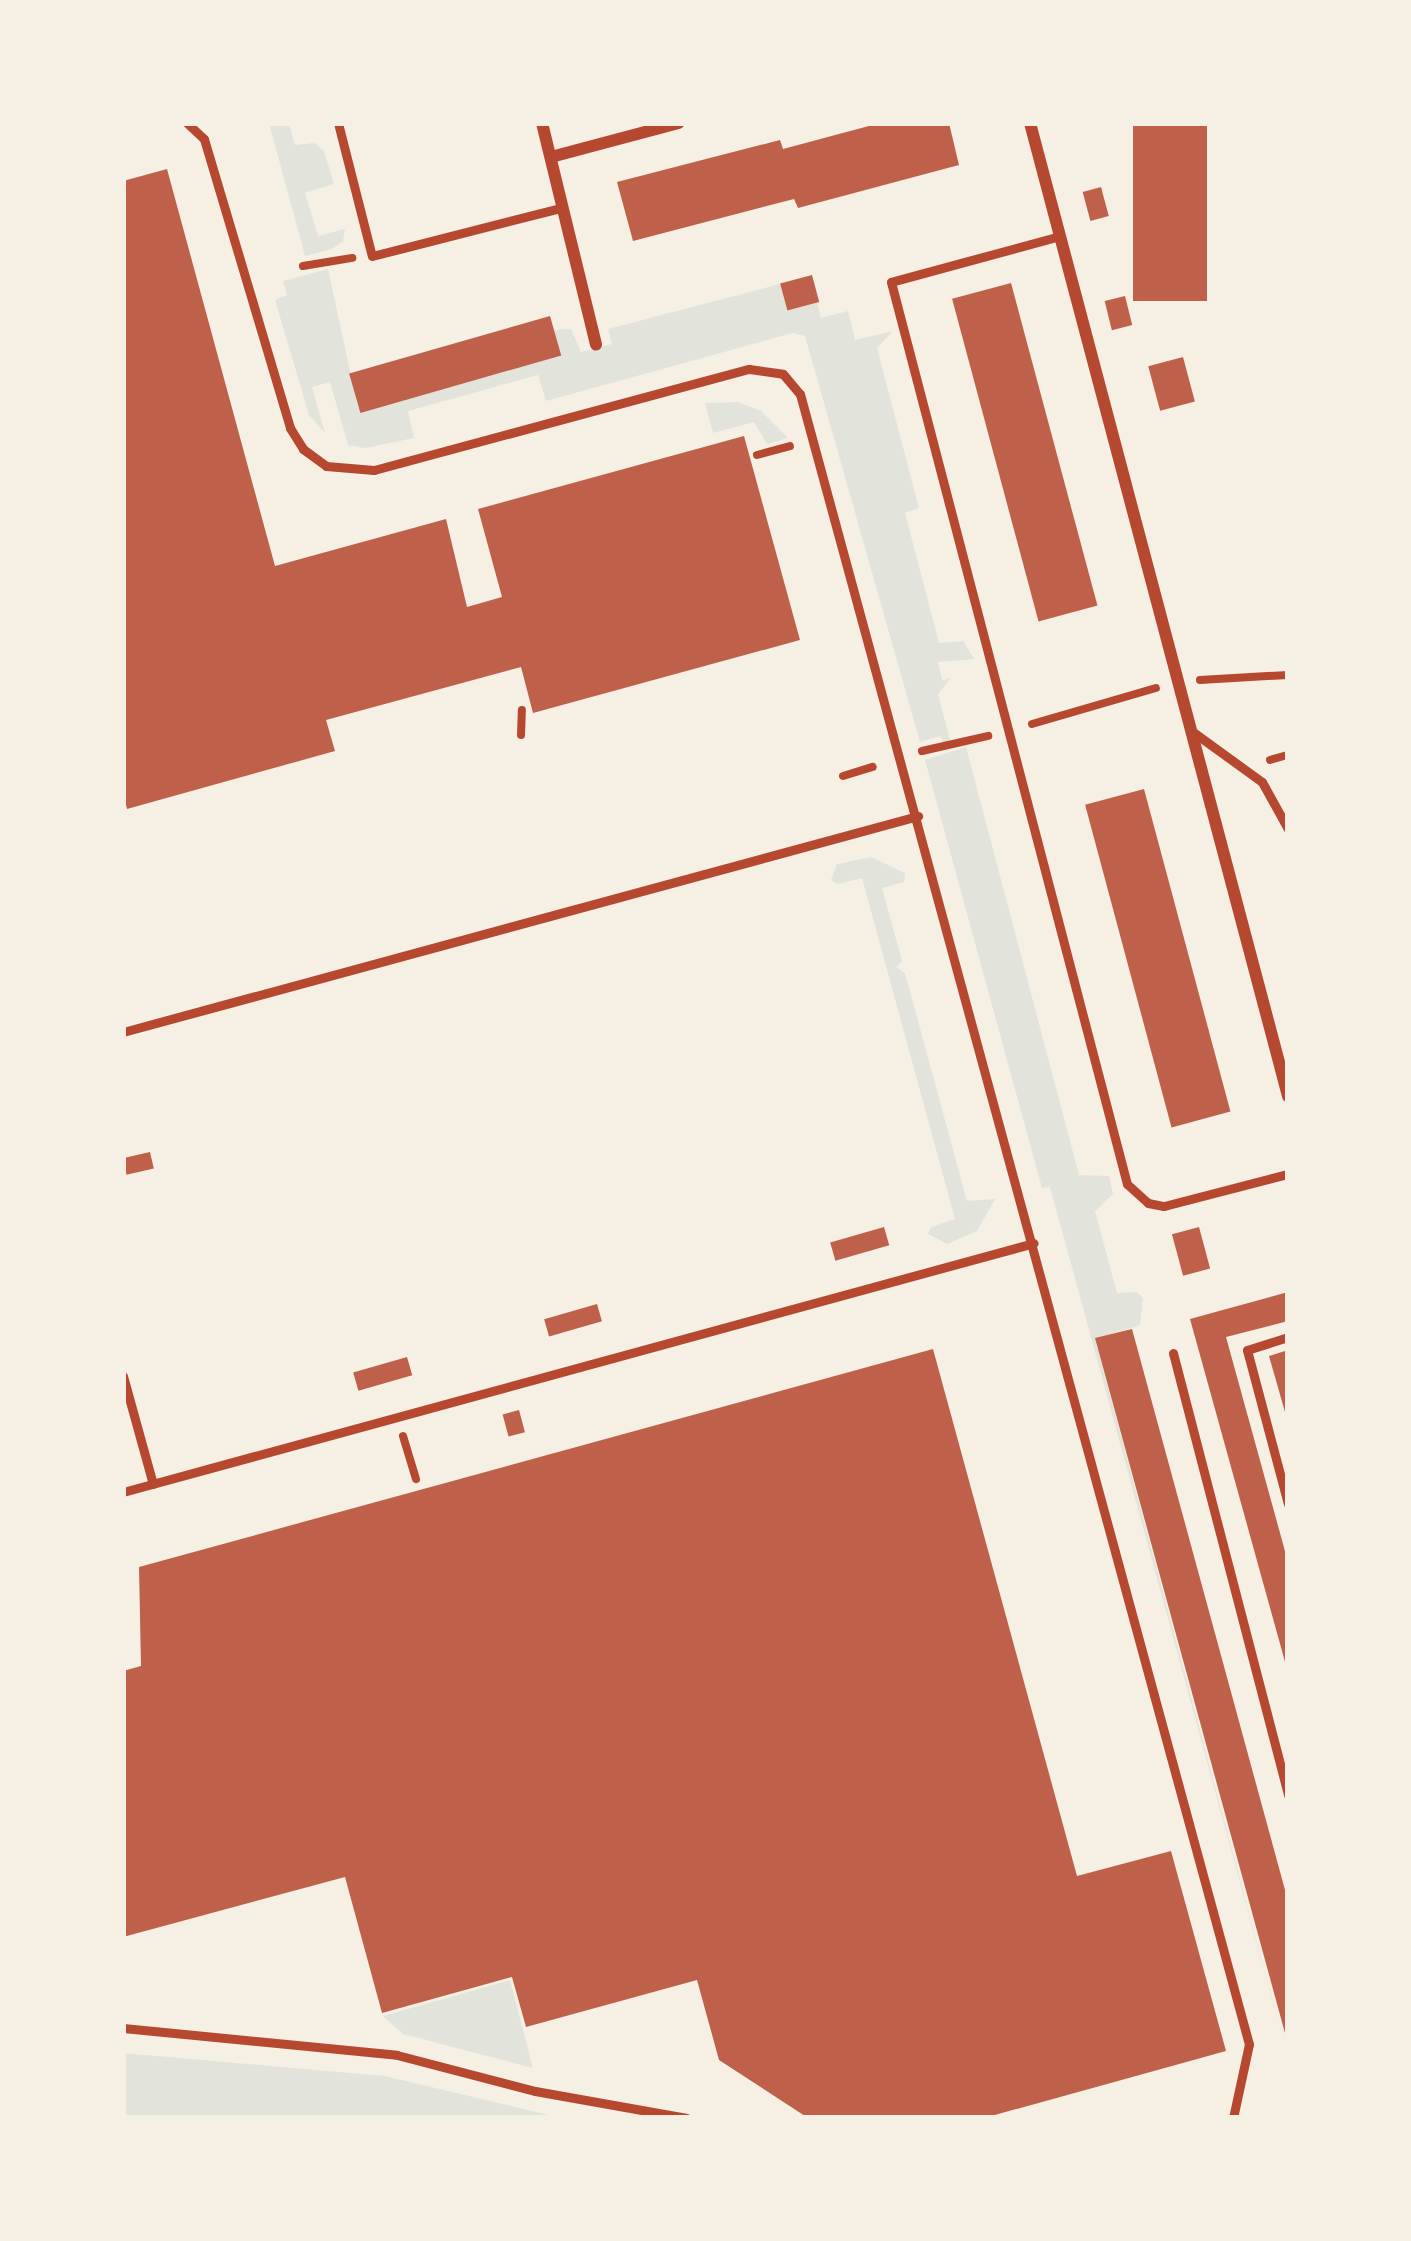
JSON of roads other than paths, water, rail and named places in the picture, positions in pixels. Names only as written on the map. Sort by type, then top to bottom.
[{"type":"street","points":[[542,123],[596,345]]},
{"type":"street","points":[[551,157],[679,123]]},
{"type":"street","points":[[1030,123],[1288,1096]]},
{"type":"lane","points":[[187,123],[204,140],[290,428],[303,449],[326,466],[374,470],[749,369],[765,368],[789,379],[800,394],[1249,2044],[1233,2118]]},
{"type":"lane","points":[[338,123],[371,256],[560,208]]},
{"type":"lane","points":[[1060,236],[891,282],[1118,1162],[1137,1196],[1164,1206],[1288,1174]]},
{"type":"lane","points":[[1189,727],[1262,782],[1288,829]]},
{"type":"lane","points":[[123,1032],[917,816]]},
{"type":"lane","points":[[123,1492],[1034,1243]]},
{"type":"lane","points":[[1288,1337],[1247,1350],[1288,1504]]},
{"type":"lane","points":[[1173,1353],[1288,1795]]},
{"type":"lane","points":[[123,1376],[153,1484]]},
{"type":"lane","points":[[123,2028],[398,2055],[525,2089],[687,2118]]}]
